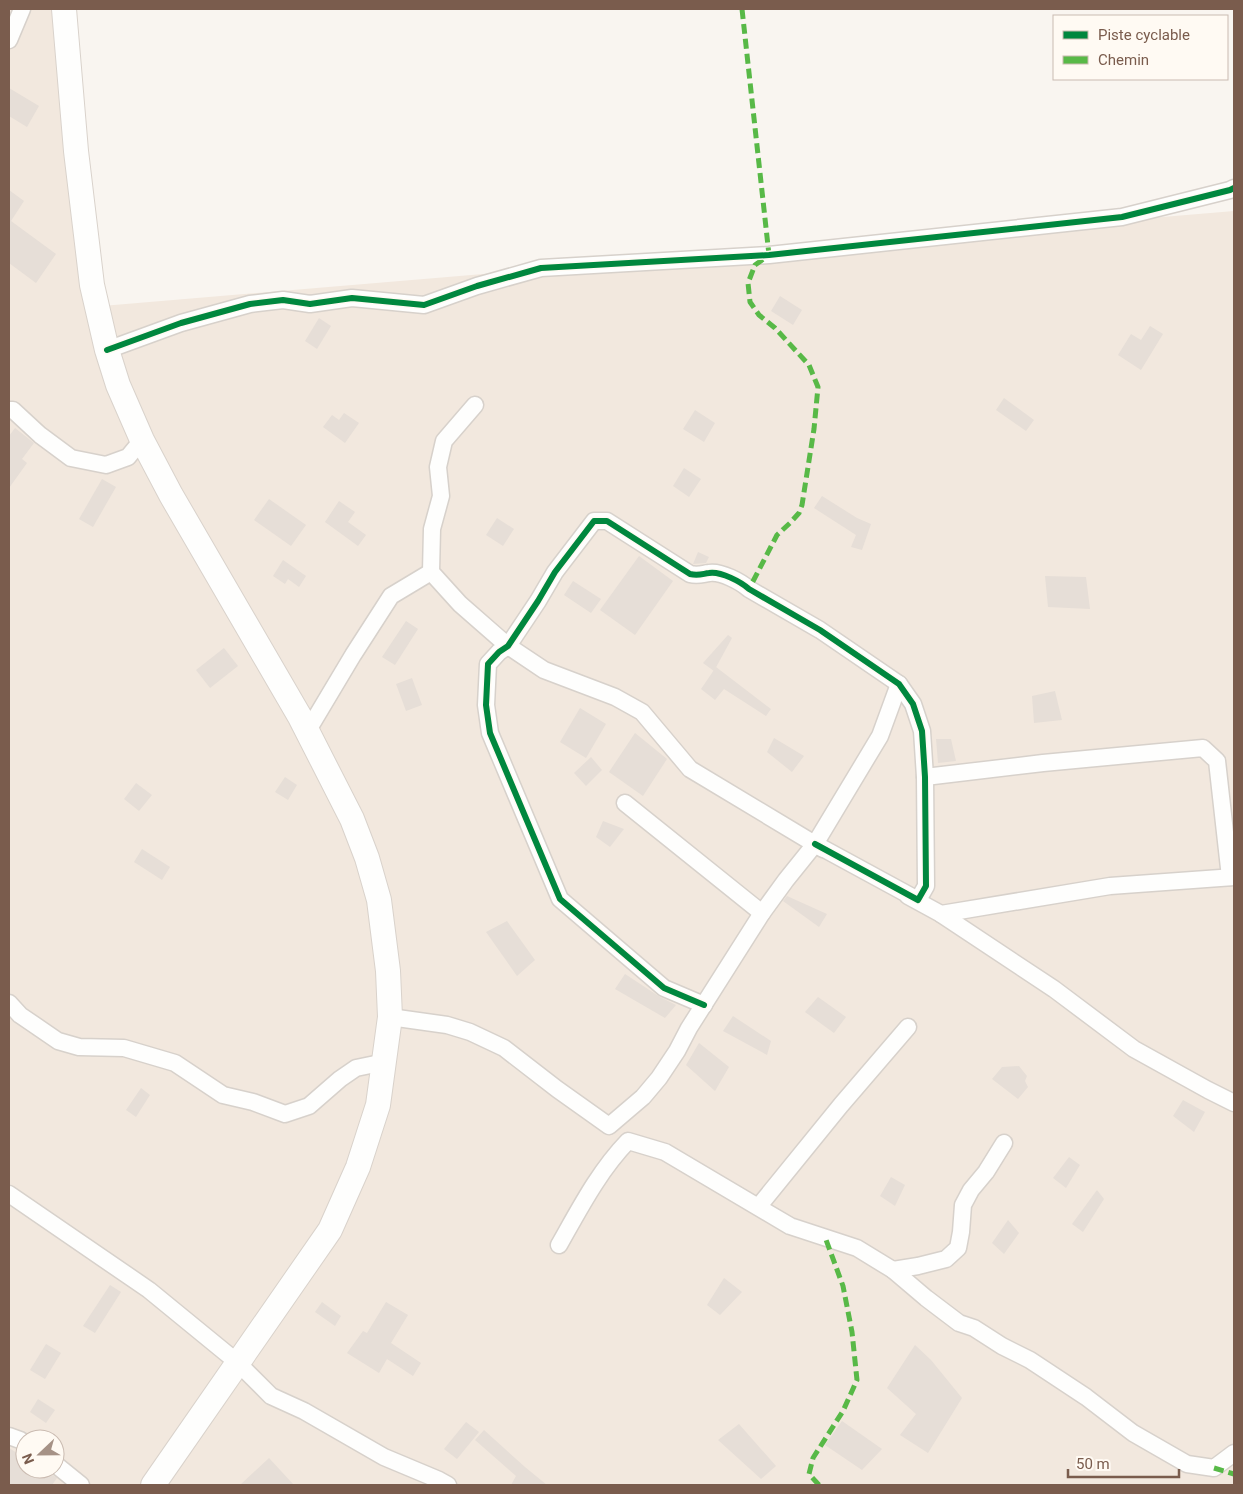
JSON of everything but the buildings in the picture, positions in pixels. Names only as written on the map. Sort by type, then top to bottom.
[{"type":"main road","points":[[64,9],[76,151],[91,276],[107,350],[118,385],[142,440],[171,495],[307,732],[352,819],[367,858],[379,900],[388,971],[390,1017],[378,1105],[361,1158],[330,1230],[153,1485]]},
{"type":"street","points":[[9,40],[22,9]]},
{"type":"street","points":[[107,350],[181,323],[250,304],[283,300],[310,304],[352,298],[424,305],[477,286],[541,268],[768,255],[1122,217],[1234,188]]},
{"type":"street","points":[[475,405],[444,441],[438,467],[441,496],[432,529],[431,572],[460,604],[508,646],[544,670],[615,697],[642,712],[690,769],[816,844],[941,914],[1054,989],[1134,1049],[1208,1090],[1234,1102]]},
{"type":"street","points":[[9,410],[13,410],[40,435],[71,458],[106,465],[128,457],[142,440]]},
{"type":"street","points":[[704,1005],[664,988],[560,899],[490,732],[486,705],[488,664],[499,652],[508,646],[555,572],[594,521],[607,521],[690,574],[698,576],[711,572],[740,581],[749,589],[820,630],[899,684],[913,704],[922,732],[925,777],[926,886],[918,900],[816,844]]},
{"type":"street","points":[[307,732],[391,596],[431,572]]},
{"type":"street","points":[[609,1126],[643,1096],[678,1051],[704,1005],[762,913],[816,844],[880,736],[899,684]]},
{"type":"street","points":[[925,777],[1043,763],[1203,748],[1217,761],[1232,877],[1110,886],[941,914]]},
{"type":"street","points":[[625,803],[762,913]]},
{"type":"street","points":[[9,1003],[20,1015],[58,1041],[79,1047],[124,1048],[175,1063],[223,1095],[253,1102],[285,1114],[309,1106],[340,1079],[356,1068],[385,1062]]},
{"type":"street","points":[[390,1017],[447,1025],[470,1032],[504,1048],[628,1141],[665,1152],[790,1226],[857,1248],[893,1270],[959,1323],[974,1328],[1002,1346],[1030,1360],[1086,1397],[1133,1433],[1187,1464],[1214,1468],[1234,1453]]},
{"type":"street","points":[[759,1206],[841,1105],[908,1028]]},
{"type":"street","points":[[560,1245],[597,1179],[628,1141]]},
{"type":"street","points":[[893,1270],[946,1259],[958,1248],[963,1205],[971,1190],[986,1172],[1004,1143]]},
{"type":"street","points":[[9,1194],[149,1290],[237,1362],[271,1396],[304,1411],[384,1456],[448,1485]]},
{"type":"street","points":[[65,1472],[81,1485]]},
{"type":"shaded area","points":[[9,9],[55,9],[102,306],[1234,211],[1234,1485],[9,1485]]},
{"type":"marked path","points":[[742,9],[769,255],[755,265],[748,283],[750,302],[759,315],[775,328],[809,365],[818,387],[814,429],[802,505],[799,513],[777,535],[749,589]]},
{"type":"marked path","points":[[819,1485],[809,1474],[813,1458],[843,1411],[857,1380],[852,1332],[843,1286],[825,1237]]},
{"type":"marked path","points":[[1214,1468],[1234,1474]]},
{"type":"cycle path","points":[[107,350],[181,323],[250,304],[283,300],[310,304],[352,298],[424,305],[477,286],[541,268],[769,255],[1122,217],[1234,188]]},
{"type":"cycle path","points":[[704,1005],[664,988],[560,899],[490,733],[486,705],[488,664],[499,652],[508,646],[555,572],[594,521],[607,521],[690,574],[714,573],[736,580],[820,630],[899,684],[913,704],[922,731],[925,777],[926,886],[918,900],[815,844]]}]
